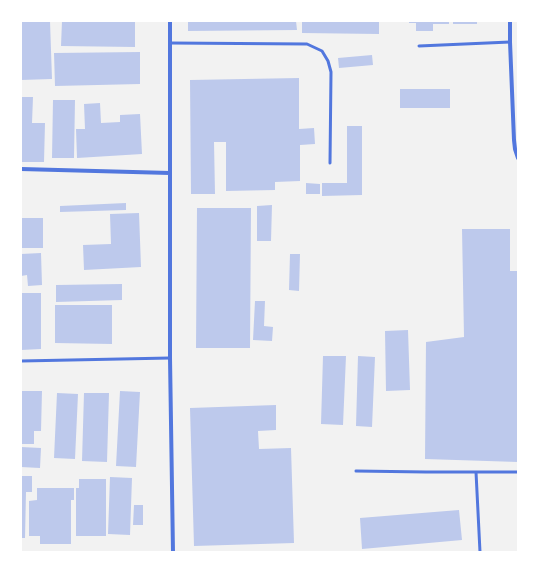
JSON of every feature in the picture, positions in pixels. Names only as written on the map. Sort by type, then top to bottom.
[{"type":"street","points":[[170,21],[170,358],[173,552]]},
{"type":"street","points":[[510,21],[514,140],[518,158]]},
{"type":"street","points":[[21,169],[170,173]]},
{"type":"lane","points":[[419,46],[510,42]]},
{"type":"lane","points":[[170,43],[307,44],[322,52],[328,61],[331,72],[330,163]]},
{"type":"lane","points":[[21,361],[170,358]]},
{"type":"lane","points":[[356,471],[518,472]]},
{"type":"lane","points":[[476,472],[480,552]]},
{"type":"building","points":[[21,21],[50,21],[52,79],[21,80]]},
{"type":"building","points":[[62,21],[135,21],[135,47],[61,46]]},
{"type":"building","points":[[188,21],[296,21],[297,30],[188,31]]},
{"type":"building","points":[[302,21],[379,21],[379,34],[302,33]]},
{"type":"building","points":[[409,21],[449,21],[449,24],[433,24],[433,31],[416,31],[416,23],[409,23]]},
{"type":"building","points":[[453,21],[477,21],[477,24],[453,24]]},
{"type":"building","points":[[140,52],[140,84],[55,86],[54,53]]},
{"type":"building","points":[[372,55],[373,65],[339,68],[338,58]]},
{"type":"building","points":[[299,78],[299,129],[314,128],[315,144],[300,145],[300,181],[275,182],[275,190],[226,191],[226,142],[214,142],[215,194],[191,194],[190,80]]},
{"type":"building","points":[[400,89],[450,89],[450,108],[400,108]]},
{"type":"building","points":[[21,97],[33,97],[32,123],[45,123],[44,162],[21,162]]},
{"type":"building","points":[[53,100],[75,100],[74,158],[52,158]]},
{"type":"building","points":[[100,103],[101,123],[120,122],[120,115],[140,114],[142,154],[77,158],[76,129],[85,129],[84,104]]},
{"type":"building","points":[[347,126],[362,126],[362,195],[322,196],[322,183],[347,183]]},
{"type":"building","points":[[306,183],[320,184],[320,194],[306,194]]},
{"type":"building","points":[[126,203],[126,210],[60,212],[60,206]]},
{"type":"building","points":[[272,205],[271,241],[257,241],[257,206]]},
{"type":"building","points":[[197,208],[251,208],[250,348],[196,348]]},
{"type":"building","points":[[139,213],[141,267],[84,270],[83,245],[111,244],[110,214]]},
{"type":"building","points":[[21,218],[43,218],[43,248],[21,248]]},
{"type":"building","points":[[462,229],[510,229],[510,271],[518,271],[518,462],[425,459],[426,342],[464,337]]},
{"type":"building","points":[[41,253],[42,285],[28,286],[27,275],[21,276],[21,254]]},
{"type":"building","points":[[290,254],[300,254],[299,291],[289,290]]},
{"type":"building","points":[[122,284],[122,300],[56,302],[56,285]]},
{"type":"building","points":[[21,293],[41,293],[41,349],[21,350]]},
{"type":"building","points":[[255,301],[265,301],[264,326],[273,327],[272,341],[253,340]]},
{"type":"building","points":[[55,305],[112,305],[112,344],[55,343]]},
{"type":"building","points":[[408,330],[410,390],[386,391],[385,331]]},
{"type":"building","points":[[323,356],[346,356],[343,425],[321,424]]},
{"type":"building","points":[[358,356],[375,357],[372,427],[356,426]]},
{"type":"building","points":[[21,391],[42,391],[41,431],[34,431],[34,444],[21,444]]},
{"type":"building","points":[[120,391],[140,392],[136,467],[116,466]]},
{"type":"building","points":[[57,393],[78,394],[75,459],[54,458]]},
{"type":"building","points":[[84,393],[109,393],[107,462],[82,461]]},
{"type":"building","points":[[276,405],[276,430],[258,431],[259,449],[291,448],[294,543],[194,546],[190,408]]},
{"type":"building","points":[[21,447],[41,448],[40,468],[21,467]]},
{"type":"building","points":[[21,476],[32,476],[32,492],[26,492],[25,538],[21,538]]},
{"type":"building","points":[[110,477],[132,478],[130,535],[108,534]]},
{"type":"building","points":[[79,479],[106,479],[106,536],[76,536],[76,488],[79,488]]},
{"type":"building","points":[[37,488],[74,488],[74,500],[71,500],[71,544],[40,544],[40,536],[29,536],[29,501],[37,500]]},
{"type":"building","points":[[134,505],[143,505],[143,525],[133,525]]},
{"type":"building","points":[[459,510],[462,540],[362,549],[360,518]]}]
